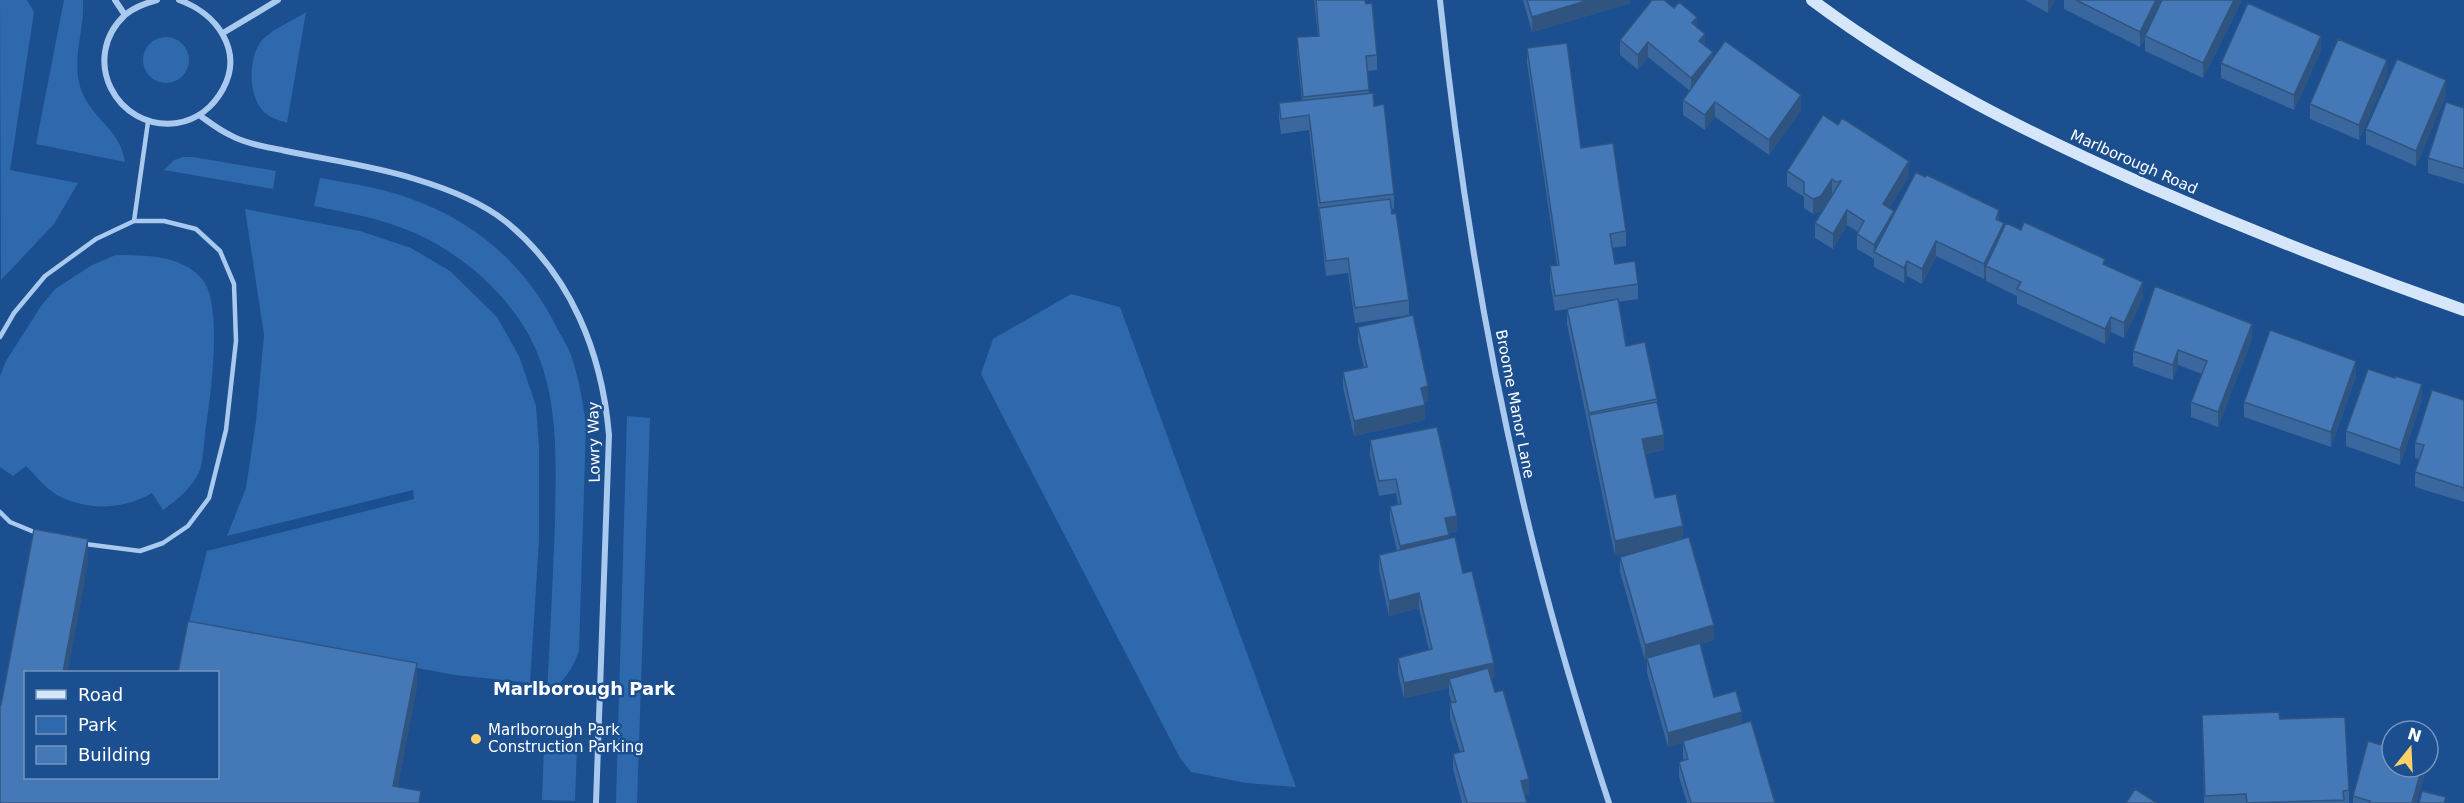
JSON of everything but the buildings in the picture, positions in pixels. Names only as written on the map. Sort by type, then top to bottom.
[{"type":"main road","name":"Marlborough Road","points":[[1812,0],[1937,84],[2037,135],[2270,238],[2464,310]]},
{"type":"street","points":[[115,0],[125,15]]},
{"type":"street","points":[[157,0],[141,5],[125,15],[113,29],[106,47],[104,66],[108,84],[117,100],[131,113],[148,122],[165,124],[183,122],[200,115],[214,103],[224,87],[229,69],[229,51],[223,33],[212,18],[196,6],[179,0]]},
{"type":"street","points":[[223,33],[278,0]]},
{"type":"street","name":"Broome Manor Lane","points":[[1440,0],[1477,271],[1520,488],[1555,625],[1609,803]]},
{"type":"street","name":"Lowry Way","points":[[200,115],[231,136],[272,148],[415,179],[470,201],[504,220],[527,242],[560,280],[583,321],[595,355],[606,399],[609,435],[596,803]]},
{"type":"lane","points":[[134,221],[148,122]]},
{"type":"lane","points":[[0,337],[14,313],[45,276],[96,239],[134,221],[164,220],[196,229],[220,251],[234,284],[236,341],[226,430],[209,498],[188,526],[163,543],[140,551],[76,543]]},
{"type":"lane","points":[[0,512],[10,522],[47,537]]},
{"type":"green space","points":[[0,0],[27,0],[34,12],[10,170],[78,183],[54,224],[1,280]]},
{"type":"green space","points":[[64,0],[83,0],[77,70],[79,81],[87,102],[113,133],[125,162],[36,144]]},
{"type":"green space","points":[[306,12],[287,123],[267,115],[258,104],[252,87],[253,59],[264,38]]},
{"type":"green space","points":[[166,37],[182,44],[189,60],[182,76],[166,83],[150,76],[143,60],[150,44]]},
{"type":"green space","points":[[183,157],[276,171],[273,189],[164,170],[174,160]]},
{"type":"green space","points":[[320,178],[397,194],[422,203],[444,213],[484,238],[502,253],[533,289],[547,309],[569,351],[579,383],[586,425],[579,651],[567,675],[547,693],[555,521],[555,456],[549,391],[536,350],[526,330],[498,293],[481,276],[443,248],[391,224],[314,206]]},
{"type":"green space","points":[[245,209],[360,231],[411,248],[450,271],[497,317],[519,356],[536,406],[539,447],[539,540],[530,683],[455,675],[188,626],[207,551],[414,499],[413,490],[227,536],[246,488],[256,421],[264,335]]},
{"type":"green space","points":[[116,255],[139,255],[174,261],[194,271],[202,279],[209,292],[214,330],[214,353],[200,470],[189,487],[163,510],[152,493],[141,499],[117,505],[80,504],[57,495],[26,466],[13,476],[0,467],[0,376],[6,361],[41,306],[55,289],[92,265]]},
{"type":"green space","points":[[1071,294],[1120,307],[1296,787],[1246,783],[1191,772],[1180,758],[981,374],[993,339]]},
{"type":"green space","points":[[627,416],[650,418],[637,803],[616,803]]},
{"type":"green space","points":[[544,746],[577,748],[575,801],[542,800]]},
{"type":"place","name":"Marlborough Park Construction Parking","points":[[476,739]]},
{"type":"district","name":"Marlborough Park","points":[[584,688]]}]
